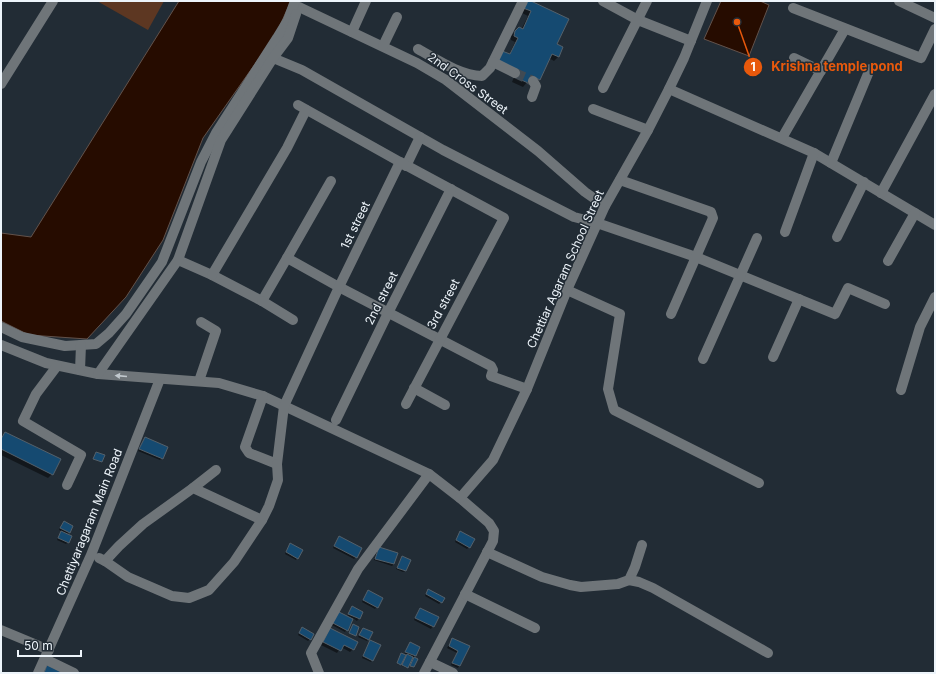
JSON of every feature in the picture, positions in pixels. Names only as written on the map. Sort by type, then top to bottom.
[{"type":"street","points":[[1,84],[53,1]]},
{"type":"street","points":[[352,32],[366,1]]},
{"type":"street","points":[[418,49],[459,70],[471,75],[482,76],[490,68],[523,1]]},
{"type":"street","points":[[603,1],[638,20],[691,40]]},
{"type":"street","points":[[603,88],[647,1]]},
{"type":"street","name":"Chettiar Agaram School Street","points":[[460,498],[493,460],[527,389],[567,290],[597,223],[669,89],[707,1]]},
{"type":"street","points":[[898,1],[935,18]]},
{"type":"street","points":[[98,374],[139,318],[178,260],[221,140],[273,58],[288,38],[298,3]]},
{"type":"street","points":[[1,327],[22,337],[65,346],[96,344],[109,333],[126,314],[162,262],[201,162],[216,133],[298,3]]},
{"type":"street","name":"2nd Cross Street","points":[[298,3],[352,32],[418,63],[446,80],[538,151],[585,192],[605,206]]},
{"type":"street","points":[[793,8],[921,58],[935,29]]},
{"type":"street","points":[[383,46],[397,17]]},
{"type":"street","points":[[782,138],[845,29]]},
{"type":"street","points":[[273,58],[302,70],[420,137],[574,218],[597,223],[696,257],[835,314],[848,288],[885,304]]},
{"type":"street","points":[[794,58],[821,71]]},
{"type":"street","points":[[493,62],[515,73]]},
{"type":"street","points":[[831,163],[870,69]]},
{"type":"street","points":[[446,80],[459,70]]},
{"type":"street","points":[[532,97],[536,86],[533,81]]},
{"type":"street","points":[[669,89],[814,152],[935,225]]},
{"type":"street","points":[[881,193],[935,94]]},
{"type":"street","points":[[212,275],[287,148],[302,107],[403,164],[451,189]]},
{"type":"street","points":[[593,109],[648,130]]},
{"type":"street","name":"1st street","points":[[91,555],[105,561],[128,577],[172,596],[189,598],[209,590],[234,562],[262,520],[269,506],[278,480],[277,464],[284,406],[339,287],[403,164],[420,137]]},
{"type":"street","points":[[785,232],[814,152]]},
{"type":"street","points":[[620,180],[711,212],[713,218],[671,314]]},
{"type":"street","points":[[262,301],[331,181]]},
{"type":"street","points":[[837,238],[864,182]]},
{"type":"street","name":"3rd street","points":[[406,404],[504,218],[451,189]]},
{"type":"street","name":"2nd street","points":[[336,420],[451,189]]},
{"type":"street","points":[[888,261],[915,213]]},
{"type":"street","points":[[703,359],[757,238]]},
{"type":"street","points":[[287,258],[388,313],[491,366],[493,370],[491,376],[527,389]]},
{"type":"street","points":[[178,260],[212,275],[262,301],[293,320]]},
{"type":"street","points":[[567,290],[620,314],[608,389],[614,410],[759,483]]},
{"type":"street","points":[[901,390],[920,327],[935,297]]},
{"type":"street","points":[[773,357],[799,300]]},
{"type":"street","points":[[199,381],[216,332],[202,322]]},
{"type":"street","points":[[1,345],[46,363],[98,374],[219,382],[263,396],[429,474],[460,498],[489,523],[494,531],[493,541],[434,651],[424,673]]},
{"type":"street","points":[[80,370],[81,345]]},
{"type":"street","points":[[57,366],[36,394],[23,421],[81,455],[67,485]]},
{"type":"street","name":"Chettiyaragaram Main Road","points":[[38,673],[91,555],[160,379]]},
{"type":"street","points":[[414,388],[445,405]]},
{"type":"street","points":[[263,396],[245,447],[249,453],[277,464]]},
{"type":"street","points":[[105,561],[143,524],[216,470]]},
{"type":"street","points":[[319,673],[311,653],[358,569],[429,474]]},
{"type":"street","points":[[193,488],[262,520]]},
{"type":"street","points":[[629,580],[642,545]]},
{"type":"street","points":[[487,552],[542,577],[570,585],[581,587],[618,584],[629,580],[639,582],[653,588],[768,653]]},
{"type":"street","points":[[465,594],[535,628]]},
{"type":"street","points":[[1,630],[47,655],[74,673]]},
{"type":"street","points":[[430,662],[453,673]]},
{"type":"shaded area","points":[[97,1],[164,1],[148,30]]},
{"type":"shaded area","points":[[179,1],[291,1],[276,34],[203,138],[163,240],[126,297],[87,339],[29,335],[1,321],[1,233],[31,237]]},
{"type":"shaded area","points":[[721,1],[760,1],[769,5],[749,56],[704,39]]},
{"type":"building","points":[[526,1],[531,1],[569,19],[557,44],[563,47],[559,57],[552,54],[540,80],[532,76],[528,83],[515,77],[497,61],[502,51],[510,54],[518,38],[514,36],[515,31],[519,27],[523,29],[531,11],[523,8]]},
{"type":"building","points":[[5,432],[61,459],[53,475],[1,449],[1,439]]},
{"type":"building","points":[[145,437],[168,447],[163,459],[139,449]]},
{"type":"building","points":[[96,452],[105,455],[102,462],[93,459]]},
{"type":"building","points":[[64,521],[73,526],[70,533],[60,528]]},
{"type":"building","points":[[61,531],[72,536],[69,543],[58,538]]},
{"type":"building","points":[[460,531],[475,539],[470,548],[456,540]]},
{"type":"building","points":[[339,536],[362,548],[357,558],[334,546]]},
{"type":"building","points":[[290,543],[303,550],[298,559],[286,552]]},
{"type":"building","points":[[379,547],[398,553],[394,564],[375,559]]},
{"type":"building","points":[[402,556],[411,560],[406,571],[397,568]]},
{"type":"building","points":[[428,589],[445,598],[442,603],[426,594]]},
{"type":"building","points":[[368,590],[383,598],[378,608],[363,600]]},
{"type":"building","points":[[352,606],[363,612],[360,619],[348,614]]},
{"type":"building","points":[[420,608],[439,617],[434,627],[415,618]]},
{"type":"building","points":[[337,611],[353,619],[348,631],[331,622]]},
{"type":"building","points":[[353,624],[359,627],[356,636],[349,633]]},
{"type":"building","points":[[302,627],[314,634],[311,640],[299,633]]},
{"type":"building","points":[[330,628],[358,642],[354,650],[344,645],[341,651],[323,642]]},
{"type":"building","points":[[363,628],[373,632],[369,640],[359,635]]},
{"type":"building","points":[[452,638],[470,646],[460,666],[452,663],[458,651],[449,646]]},
{"type":"building","points":[[370,640],[381,645],[373,661],[363,656]]},
{"type":"building","points":[[410,642],[420,647],[416,656],[405,652]]},
{"type":"building","points":[[401,653],[406,655],[401,665],[397,663]]},
{"type":"building","points":[[407,654],[413,657],[408,668],[402,665]]},
{"type":"building","points":[[414,657],[418,659],[414,667],[410,666]]},
{"type":"building","points":[[47,665],[63,673],[44,673]]},
{"type":"tunnel","points":[[515,73],[533,81]]},
{"type":"place","name":"Krishna temple pond","points":[[737,22]]}]
